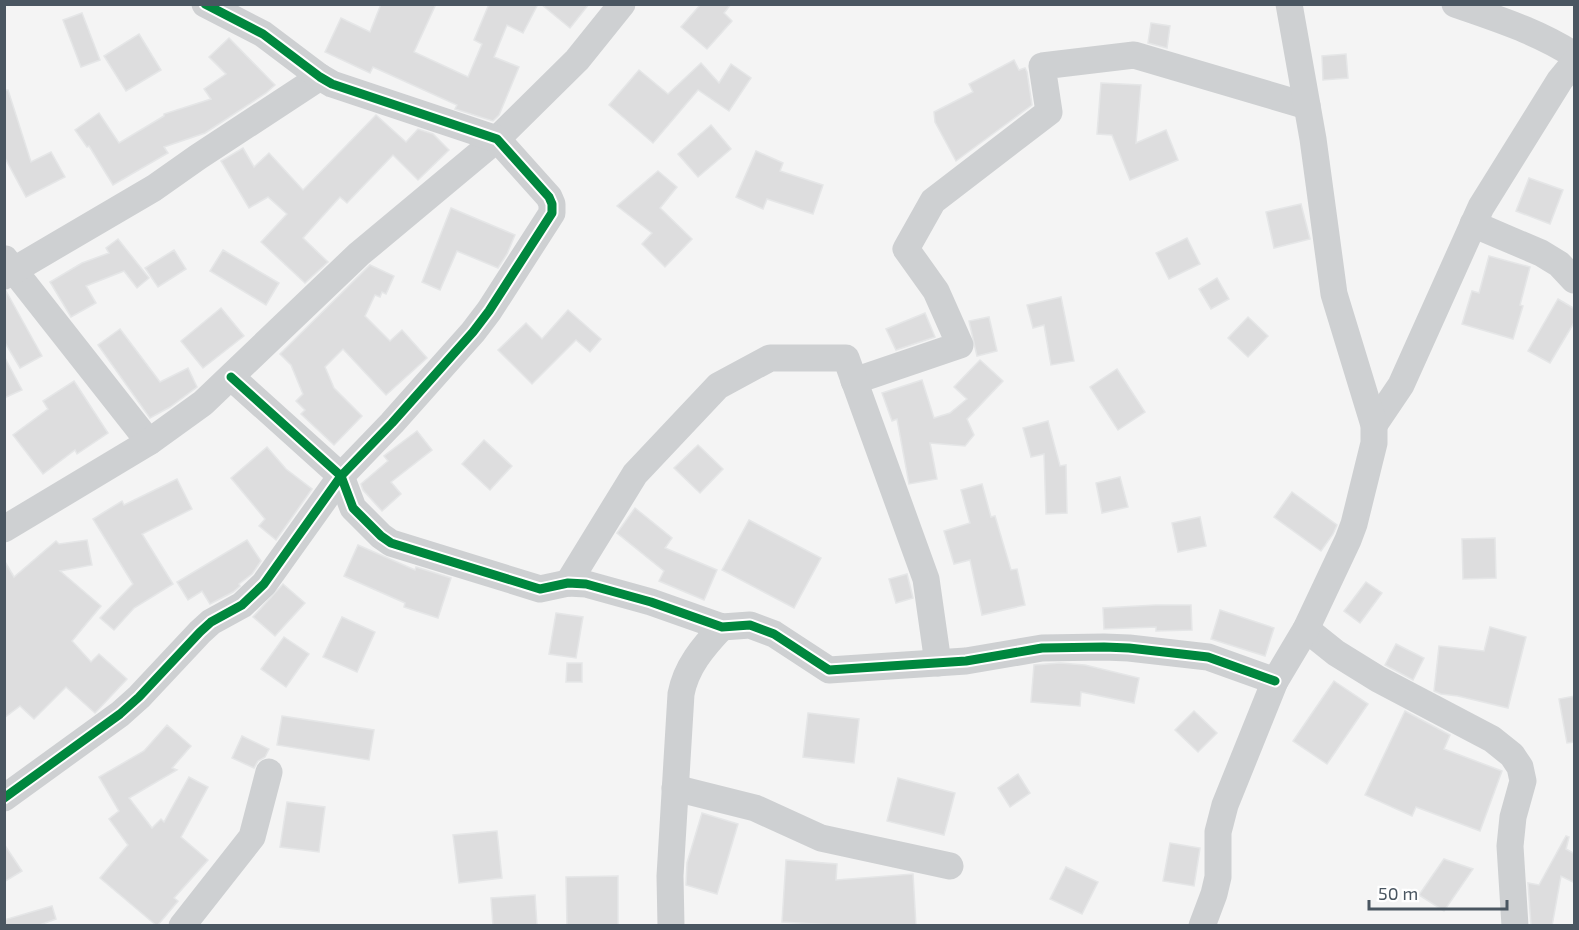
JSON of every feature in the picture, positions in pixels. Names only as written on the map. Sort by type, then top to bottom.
[{"type":"street","points":[[4,798],[120,714],[211,622],[253,595],[264,584],[341,476],[473,332],[552,213],[549,197],[497,139],[332,84],[263,34],[205,4]]},
{"type":"street","points":[[4,529],[149,442],[203,403],[358,254],[497,139],[577,60],[622,4]]},
{"type":"street","points":[[1202,926],[1218,877],[1218,832],[1225,805],[1275,681],[1306,628],[1354,524],[1374,443],[1374,425],[1334,294],[1307,106],[1289,4]]},
{"type":"street","points":[[1455,4],[1527,29],[1575,55]]},
{"type":"street","points":[[854,381],[960,345],[936,291],[906,249],[933,201],[1048,112],[1042,66],[1134,55],[1307,106]]},
{"type":"street","points":[[1374,425],[1401,385],[1481,207],[1560,80],[1575,63]]},
{"type":"street","points":[[149,442],[8,268],[154,188],[320,77]]},
{"type":"street","points":[[1473,224],[1541,253],[1559,264],[1575,280]]},
{"type":"street","points":[[568,583],[635,474],[718,386],[770,358],[846,358],[926,579],[939,663]]},
{"type":"street","points":[[231,376],[341,476],[359,515],[391,543],[540,589],[568,583],[586,584],[651,602],[722,627],[750,625],[774,634],[829,670],[939,663],[1042,648],[1129,648],[1208,657],[1275,681]]},
{"type":"street","points":[[671,926],[670,876],[683,684],[699,651],[722,627]]},
{"type":"street","points":[[1306,628],[1336,653],[1378,679],[1492,739],[1512,755],[1520,767],[1523,781],[1513,817],[1510,846],[1515,926]]},
{"type":"street","points":[[182,926],[252,837],[268,772]]},
{"type":"street","points":[[675,788],[755,808],[821,838],[950,866]]},
{"type":"building","points":[[381,4],[436,4],[414,52],[468,77],[482,44],[474,40],[489,4],[538,4],[523,33],[507,25],[494,57],[519,67],[499,115],[493,121],[455,109],[457,105],[373,67],[370,73],[325,52],[341,18],[370,32]]},
{"type":"building","points":[[541,4],[589,4],[570,28]]},
{"type":"building","points":[[701,4],[731,4],[724,13],[732,21],[707,49],[681,27]]},
{"type":"building","points":[[82,13],[100,60],[81,67],[63,20]]},
{"type":"building","points":[[1151,23],[1170,26],[1167,48],[1148,43]]},
{"type":"building","points":[[139,34],[161,70],[126,91],[104,56]]},
{"type":"building","points":[[229,38],[275,85],[205,133],[164,147],[168,153],[113,185],[89,146],[87,147],[75,130],[99,113],[119,143],[164,114],[211,99],[204,89],[226,74],[209,57]]},
{"type":"building","points":[[1346,54],[1348,78],[1323,80],[1322,56]]},
{"type":"building","points":[[1014,60],[1019,70],[1025,68],[1027,72],[1032,105],[956,161],[935,122],[934,112],[973,92],[969,84]]},
{"type":"building","points":[[701,63],[719,83],[731,64],[751,78],[729,111],[698,90],[653,143],[609,105],[639,70],[668,94]]},
{"type":"building","points":[[1101,83],[1141,85],[1136,143],[1166,130],[1178,160],[1130,180],[1112,135],[1097,134]]},
{"type":"building","points":[[4,90],[8,90],[31,162],[51,152],[65,177],[26,197],[4,156]]},
{"type":"building","points":[[376,115],[406,142],[418,129],[433,134],[449,150],[418,180],[393,155],[347,203],[340,197],[303,238],[328,262],[305,283],[261,242],[287,214],[268,197],[249,208],[221,161],[243,148],[254,167],[269,153],[303,190]]},
{"type":"building","points":[[711,125],[731,149],[698,177],[678,154]]},
{"type":"building","points":[[756,151],[783,163],[780,171],[823,185],[813,214],[767,199],[763,209],[736,197]]},
{"type":"building","points":[[658,171],[677,187],[660,208],[692,239],[665,267],[642,244],[652,233],[617,206]]},
{"type":"building","points":[[1529,178],[1563,190],[1550,224],[1516,211]]},
{"type":"building","points":[[1301,204],[1310,239],[1274,248],[1266,212]]},
{"type":"building","points":[[451,208],[515,235],[498,268],[457,251],[440,290],[422,282]]},
{"type":"building","points":[[1187,238],[1200,264],[1169,279],[1156,253]]},
{"type":"building","points":[[118,239],[149,278],[137,288],[124,271],[86,286],[96,303],[71,317],[50,282],[82,263],[109,253],[106,248]]},
{"type":"building","points":[[174,250],[186,269],[158,287],[145,268]]},
{"type":"building","points":[[223,250],[279,283],[266,305],[210,271]]},
{"type":"building","points":[[1489,256],[1530,267],[1520,305],[1523,306],[1513,339],[1462,324],[1472,291],[1479,293]]},
{"type":"building","points":[[370,265],[394,276],[386,294],[382,292],[380,297],[375,295],[365,316],[390,341],[402,330],[427,358],[386,395],[343,349],[325,367],[334,388],[362,416],[334,445],[301,414],[305,410],[296,401],[303,394],[291,365],[280,354]]},
{"type":"building","points":[[1217,278],[1229,299],[1211,309],[1199,289]]},
{"type":"building","points":[[6,291],[42,356],[20,368],[4,341]]},
{"type":"building","points":[[1061,297],[1074,361],[1051,365],[1044,325],[1033,328],[1027,305]]},
{"type":"building","points":[[1558,299],[1575,309],[1575,321],[1550,363],[1528,351]]},
{"type":"building","points":[[221,308],[244,336],[203,368],[181,341]]},
{"type":"building","points":[[568,310],[601,339],[590,352],[576,340],[532,384],[498,350],[526,323],[542,339]]},
{"type":"building","points":[[925,313],[935,337],[896,350],[886,329]]},
{"type":"building","points":[[989,317],[997,351],[977,356],[969,321]]},
{"type":"building","points":[[1248,317],[1268,336],[1248,357],[1228,338]]},
{"type":"building","points":[[120,329],[160,382],[188,368],[197,387],[170,407],[150,418],[98,345]]},
{"type":"building","points":[[4,356],[22,390],[4,398]]},
{"type":"building","points":[[980,360],[1003,381],[967,419],[974,435],[965,446],[930,443],[937,479],[909,484],[897,419],[892,421],[882,393],[922,380],[934,418],[950,413],[967,399],[954,387]]},
{"type":"building","points":[[1117,369],[1145,412],[1118,430],[1090,387]]},
{"type":"building","points":[[74,381],[108,433],[77,454],[75,450],[43,474],[13,435],[48,409],[43,401]]},
{"type":"building","points":[[1048,421],[1060,466],[1066,465],[1067,513],[1046,514],[1044,454],[1031,457],[1023,428]]},
{"type":"building","points":[[417,431],[432,450],[391,482],[401,494],[382,511],[363,490],[361,484],[388,461],[384,456]]},
{"type":"building","points":[[484,440],[512,466],[490,490],[462,464]]},
{"type":"building","points":[[698,445],[723,469],[700,493],[674,468]]},
{"type":"building","points":[[267,447],[286,469],[312,489],[276,540],[259,526],[265,519],[231,478]]},
{"type":"building","points":[[1120,477],[1128,507],[1102,513],[1096,483]]},
{"type":"building","points":[[177,479],[192,509],[142,534],[173,584],[134,608],[114,630],[100,618],[133,584],[93,519],[122,501],[124,505]]},
{"type":"building","points":[[982,484],[991,517],[995,516],[1011,570],[1017,569],[1025,605],[982,615],[970,560],[954,564],[944,531],[970,523],[961,490]]},
{"type":"building","points":[[1292,492],[1337,525],[1321,551],[1274,517]]},
{"type":"building","points":[[635,508],[672,538],[665,548],[717,570],[704,600],[659,581],[664,571],[617,533]]},
{"type":"building","points":[[1200,517],[1206,546],[1178,552],[1172,523]]},
{"type":"building","points":[[749,520],[821,558],[794,608],[722,570]]},
{"type":"building","points":[[1495,538],[1496,578],[1463,579],[1462,539]]},
{"type":"building","points":[[87,540],[92,565],[60,571],[101,606],[72,641],[91,662],[99,654],[127,679],[95,713],[66,687],[34,719],[20,706],[4,718],[4,560],[14,577],[56,541],[59,544]]},
{"type":"building","points":[[247,540],[261,561],[252,574],[233,592],[210,604],[202,591],[188,600],[177,582]]},
{"type":"building","points":[[358,545],[415,570],[416,567],[451,578],[438,618],[404,607],[405,603],[344,576]]},
{"type":"building","points":[[907,574],[913,598],[896,603],[889,579]]},
{"type":"building","points":[[1366,582],[1382,593],[1360,623],[1344,611]]},
{"type":"building","points":[[283,584],[305,603],[275,636],[253,617]]},
{"type":"building","points":[[1191,605],[1192,630],[1156,631],[1156,627],[1104,629],[1103,608]]},
{"type":"building","points":[[1220,610],[1274,628],[1265,656],[1211,639]]},
{"type":"building","points":[[556,613],[583,617],[576,658],[549,654]]},
{"type":"building","points":[[342,617],[375,632],[357,672],[323,657]]},
{"type":"building","points":[[1490,627],[1526,637],[1508,708],[1434,691],[1439,646],[1484,651]]},
{"type":"building","points":[[284,637],[309,654],[286,687],[261,669]]},
{"type":"building","points":[[1396,644],[1424,658],[1413,680],[1385,665]]},
{"type":"building","points":[[567,663],[582,663],[582,682],[566,682]]},
{"type":"building","points":[[1060,663],[1085,665],[1139,678],[1134,703],[1081,692],[1080,706],[1031,702],[1034,665]]},
{"type":"building","points":[[1334,681],[1368,704],[1327,764],[1293,741]]},
{"type":"building","points":[[1575,696],[1575,742],[1567,743],[1559,699]]},
{"type":"building","points":[[1194,711],[1217,733],[1198,752],[1175,730]]},
{"type":"building","points":[[1405,711],[1450,735],[1444,749],[1502,771],[1480,831],[1416,807],[1412,816],[1365,795]]},
{"type":"building","points":[[808,713],[859,719],[854,763],[803,757]]},
{"type":"building","points":[[282,716],[374,730],[369,760],[277,745]]},
{"type":"building","points":[[167,725],[191,746],[172,768],[177,770],[129,798],[152,828],[161,819],[164,822],[189,777],[208,787],[181,837],[208,860],[174,898],[178,901],[157,926],[100,878],[128,845],[109,819],[119,811],[99,777],[144,751]]},
{"type":"building","points":[[242,736],[269,749],[265,757],[258,761],[254,768],[232,758]]},
{"type":"building","points":[[1018,774],[1030,793],[1010,807],[998,788]]},
{"type":"building","points":[[898,778],[955,793],[944,835],[887,821]]},
{"type":"building","points":[[287,802],[325,807],[319,852],[280,847]]},
{"type":"building","points":[[702,813],[738,824],[717,894],[686,885],[687,863]]},
{"type":"building","points":[[497,831],[502,878],[459,883],[453,835]]},
{"type":"building","points":[[1566,836],[1569,837],[1566,849],[1575,854],[1575,883],[1561,876],[1552,926],[1531,925],[1528,883],[1539,885]]},
{"type":"building","points":[[1170,843],[1200,848],[1194,886],[1163,881]]},
{"type":"building","points":[[4,844],[22,871],[4,882]]},
{"type":"building","points":[[1444,859],[1473,869],[1444,911],[1419,895]]},
{"type":"building","points":[[786,860],[837,864],[836,880],[913,874],[916,926],[850,926],[782,922]]},
{"type":"building","points":[[1066,867],[1098,882],[1082,914],[1050,899]]},
{"type":"building","points":[[618,876],[618,926],[567,926],[566,877]]},
{"type":"building","points":[[535,895],[537,926],[493,926],[491,898]]},
{"type":"building","points":[[52,906],[56,919],[37,926],[4,926],[4,920]]},
{"type":"cycle path","points":[[4,798],[120,714],[211,622],[242,605],[264,584],[341,476],[473,332],[552,213],[549,197],[497,139],[332,84],[263,34],[205,4]]},
{"type":"cycle path","points":[[231,377],[341,476],[353,508],[391,543],[540,589],[568,583],[586,584],[651,602],[722,627],[750,625],[774,634],[829,670],[966,661],[1042,648],[1104,647],[1208,657],[1275,681]]}]
